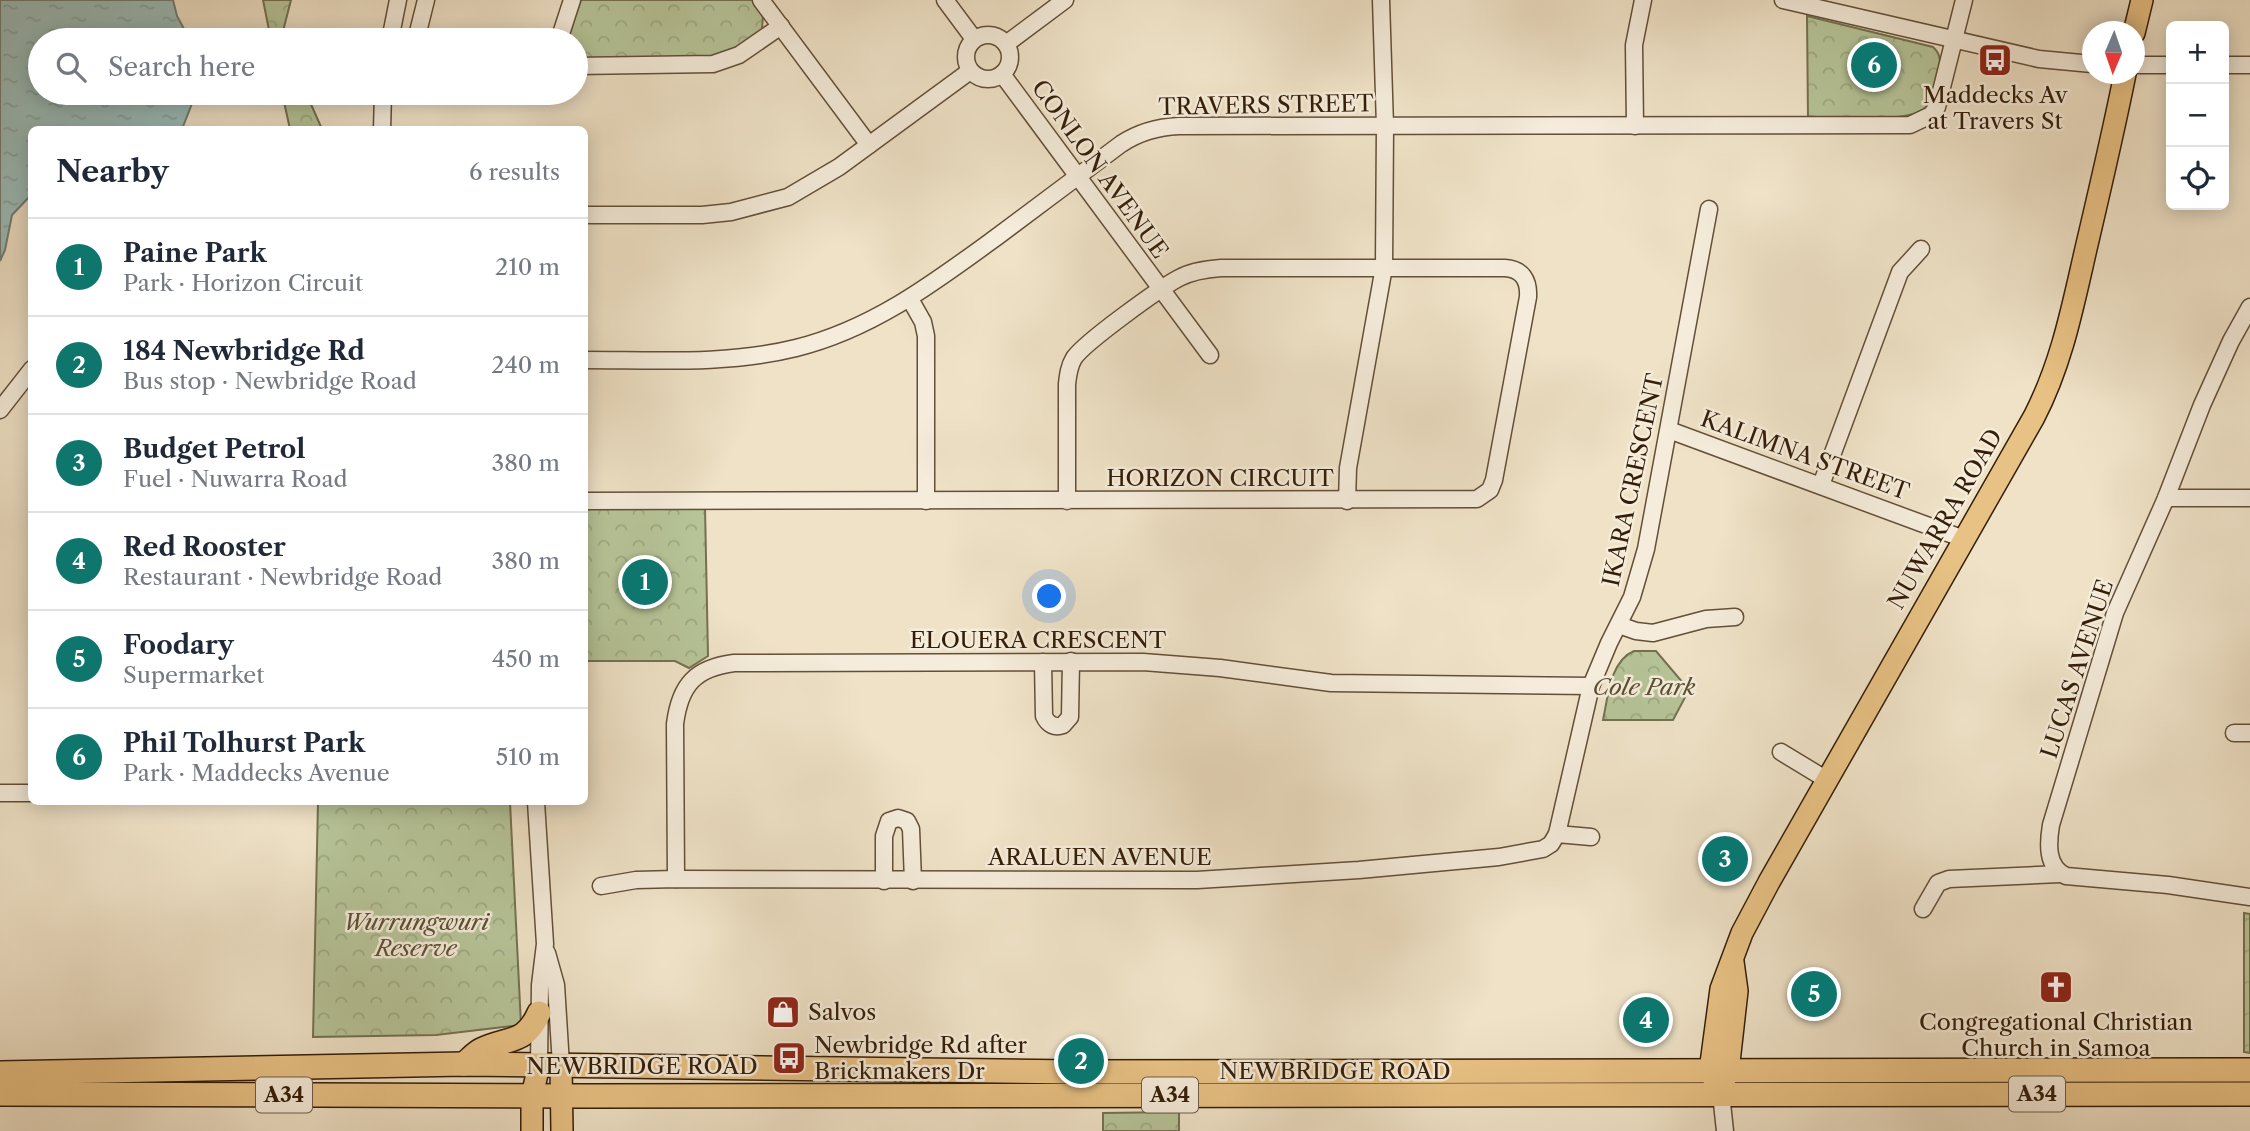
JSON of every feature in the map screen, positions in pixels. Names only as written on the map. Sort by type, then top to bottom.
[{"type":"highway","points":[[464,1065],[480,1051],[523,1036],[530,1031],[539,1013]]},
{"type":"highway","name":"NEWBRIDGE ROAD","points":[[0,1073],[464,1065],[1074,1072],[2250,1070]]},
{"type":"highway","name":"NEWBRIDGE ROAD","points":[[0,1094],[2250,1094]]},
{"type":"main road","points":[[2137,21],[2142,0]]},
{"type":"main road","name":"NUWARRA ROAD","points":[[1721,1094],[1719,1071],[1737,991],[1733,961],[1742,933],[1826,780],[2034,417],[2055,372],[2115,130],[2123,84]]},
{"type":"main road","points":[[531,1131],[532,1096],[550,1065]]},
{"type":"main road","points":[[550,1065],[562,1096],[562,1131]]},
{"type":"street","points":[[392,28],[398,0]]},
{"type":"street","points":[[419,28],[426,0]]},
{"type":"street","points":[[563,28],[572,0]]},
{"type":"street","points":[[761,0],[869,145]]},
{"type":"street","points":[[944,0],[974,39]]},
{"type":"street","points":[[1006,44],[1065,0]]},
{"type":"street","points":[[1347,501],[1348,468],[1384,267],[1385,126],[1381,0]]},
{"type":"street","points":[[1635,126],[1634,45],[1643,0]]},
{"type":"street","points":[[1783,0],[2047,60],[2082,63]]},
{"type":"street","name":"TRAVERS STREET","points":[[588,360],[703,360],[772,353],[798,348],[851,330],[910,299],[942,278],[1134,135],[1165,127],[1910,125],[1931,115],[1937,107],[1964,0]]},
{"type":"street","points":[[588,66],[713,64],[739,55],[780,26]]},
{"type":"street","points":[[994,36],[1006,44],[1010,57],[1007,69],[1002,74],[996,78],[982,79],[970,71],[966,65],[966,51],[974,39],[994,36]]},
{"type":"street","points":[[2145,65],[2166,65]]},
{"type":"street","points":[[2229,65],[2250,65]]},
{"type":"street","points":[[588,215],[702,215],[760,206],[788,197],[815,183],[970,71]]},
{"type":"street","name":"CONLON AVENUE","points":[[1002,74],[1210,355]]},
{"type":"street","points":[[382,126],[383,105]]},
{"type":"street","name":"IKARA CRESCENT","points":[[1557,834],[1591,686],[1641,572],[1709,209]]},
{"type":"street","points":[[1821,485],[1900,272],[1921,249]]},
{"type":"street","points":[[1067,501],[1067,384],[1074,357],[1161,290],[1179,278],[1207,269],[1384,267]]},
{"type":"street","name":"HORIZON CIRCUIT","points":[[588,501],[1347,501],[1482,498],[1490,491],[1494,480],[1528,297],[1525,278],[1512,268],[1384,267]]},
{"type":"street","points":[[910,299],[923,322],[926,336],[926,501]]},
{"type":"street","name":"LUCAS AVENUE","points":[[2060,874],[2051,858],[2048,843],[2051,825],[2115,613],[2166,498],[2202,405],[2231,341],[2250,307]]},
{"type":"street","points":[[0,410],[28,374]]},
{"type":"street","name":"KALIMNA STREET","points":[[1669,430],[1964,539]]},
{"type":"street","points":[[2166,498],[2250,498]]},
{"type":"street","points":[[1619,625],[1653,633],[1706,619],[1735,617]]},
{"type":"street","points":[[1043,662],[1044,716],[1051,725],[1059,727],[1070,717],[1071,662]]},
{"type":"street","name":"ELOUERA CRESCENT","points":[[676,879],[676,716],[681,695],[687,685],[706,669],[734,663],[1182,663],[1292,679],[1369,685],[1591,686]]},
{"type":"street","points":[[1781,752],[1826,780]]},
{"type":"street","points":[[0,793],[28,793]]},
{"type":"street","points":[[536,805],[545,944],[539,1013],[550,1065]]},
{"type":"street","points":[[884,881],[885,831],[889,821],[898,818],[907,821],[911,829],[913,881]]},
{"type":"street","points":[[1557,834],[1591,837]]},
{"type":"street","name":"ARALUEN AVENUE","points":[[601,886],[636,880],[676,879],[1197,880],[1297,875],[1499,857],[1548,847],[1557,834]]},
{"type":"street","points":[[1923,909],[1938,883],[1948,878],[2060,874],[2073,878],[2168,885],[2250,897]]},
{"type":"street","points":[[545,944],[556,985],[550,1065]]},
{"type":"street","name":"NUWARRA ROAD","points":[[1721,1094],[1725,1131]]},
{"type":"green space","points":[[263,0],[291,0],[284,28],[269,28]]},
{"type":"green space","points":[[581,0],[752,0],[763,16],[762,29],[735,49],[708,58],[588,59],[588,28],[571,28]]},
{"type":"green space","points":[[1807,16],[1933,47],[1940,64],[1933,93],[1926,107],[1905,116],[1889,118],[1808,119]]},
{"type":"green space","points":[[285,105],[311,105],[321,126],[289,126]]},
{"type":"green space","points":[[705,507],[708,656],[689,668],[675,661],[588,661],[588,508]]},
{"type":"green space","name":"Cole Park","points":[[1634,651],[1656,651],[1689,690],[1673,720],[1603,720],[1615,671],[1626,656]]},
{"type":"green space","name":"Wurrungwuri Reserve","points":[[318,805],[510,805],[521,1025],[436,1035],[313,1037]]},
{"type":"green space","points":[[2244,913],[2250,914],[2250,1053],[2244,1052]]},
{"type":"green space","points":[[1179,1112],[1179,1131],[1103,1131],[1103,1113]]},
{"type":"water","points":[[0,0],[173,0],[184,28],[28,28],[28,105],[191,105],[183,126],[28,126],[28,198],[12,215],[0,261]]},
{"type":"place","name":"Maddecks Av at Travers St","points":[[1995,60]]},
{"type":"place","name":"Phil Tolhurst Park","points":[[1874,65]]},
{"type":"place","name":"Paine Park","points":[[645,582]]},
{"type":"place","name":"Budget Petrol","points":[[1725,859]]},
{"type":"place","name":"Congregational Christian Church in Samoa","points":[[2056,987]]},
{"type":"place","name":"Foodary","points":[[1814,994]]},
{"type":"place","name":"Salvos","points":[[783,1012]]},
{"type":"place","name":"Red Rooster","points":[[1646,1020]]},
{"type":"place","name":"Newbridge Rd after Brickmakers Dr","points":[[789,1058]]},
{"type":"place","name":"184 Newbridge Rd","points":[[1081,1061]]}]
